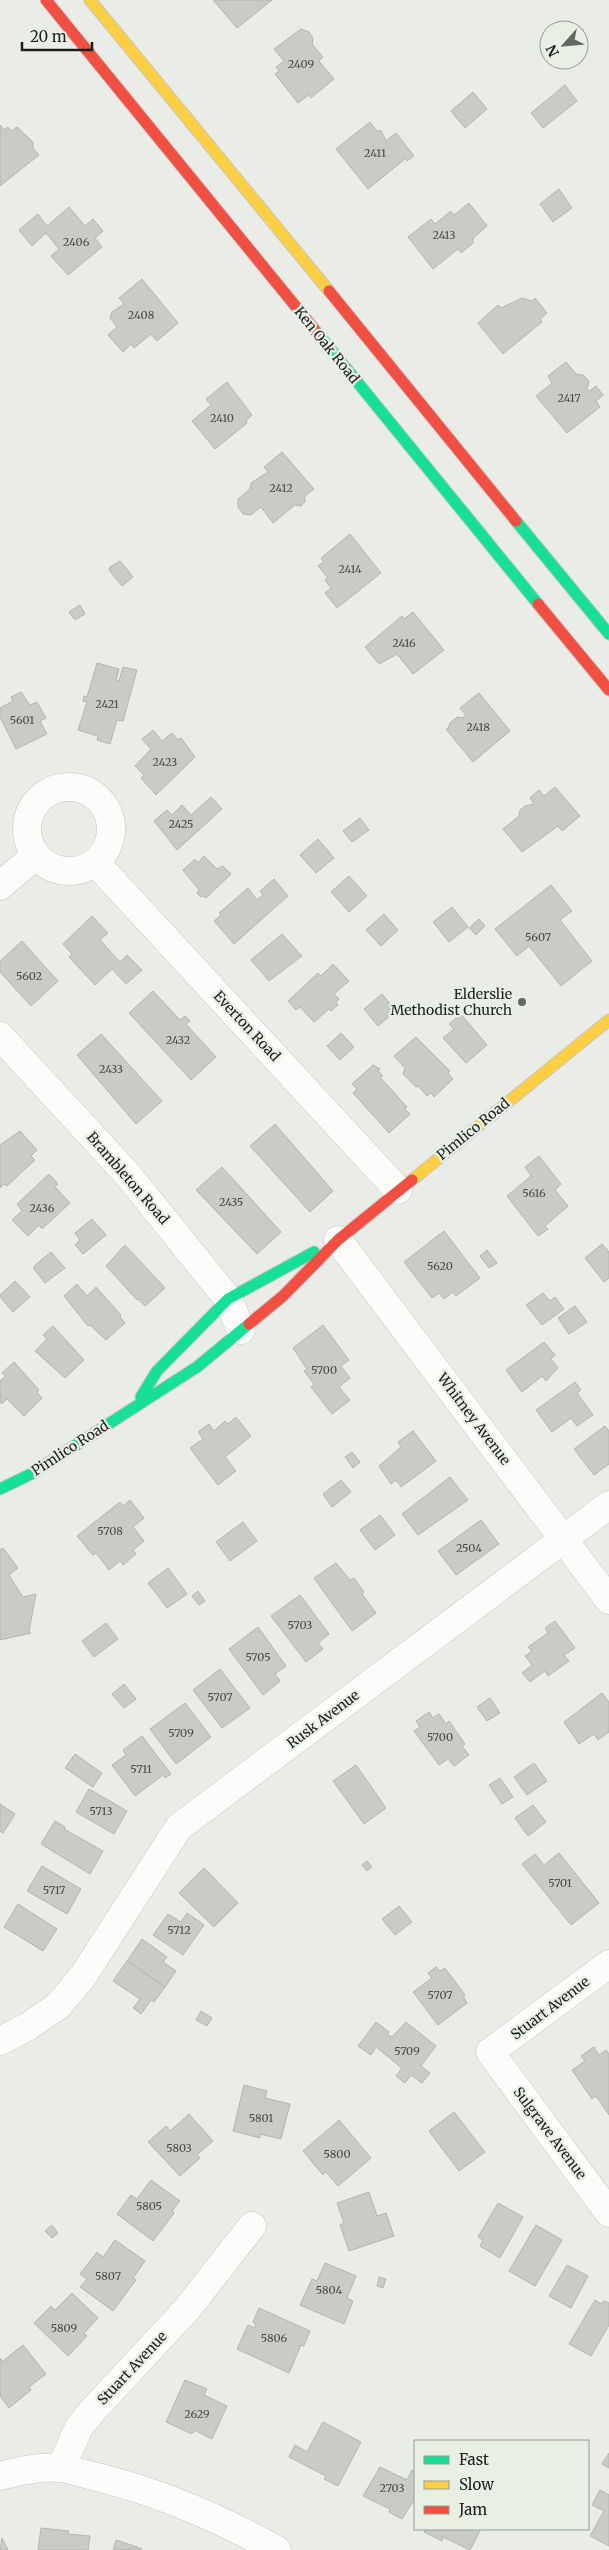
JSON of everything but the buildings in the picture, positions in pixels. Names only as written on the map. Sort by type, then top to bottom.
[{"type":"street","name":"Ken Oak Road","points":[[46,0],[609,690]]},
{"type":"street","points":[[90,0],[609,634]]},
{"type":"street","points":[[71,787],[92,794],[104,807],[110,824],[110,840],[103,853],[95,862],[77,870],[60,870],[46,864],[36,855],[29,843],[27,831],[32,808],[38,801],[54,790],[71,787]]},
{"type":"street","points":[[0,886],[36,855]]},
{"type":"street","name":"Everton Road","points":[[95,862],[398,1190]]},
{"type":"street","name":"Pimlico Road","points":[[0,1488],[30,1474],[137,1404],[185,1376],[283,1296],[338,1240],[609,1020]]},
{"type":"street","name":"Brambleton Road","points":[[0,1036],[128,1175],[228,1299],[241,1330]]},
{"type":"street","name":"Pimlico Road","points":[[137,1404],[157,1371],[228,1299],[338,1240]]},
{"type":"street","name":"Whitney Avenue","points":[[338,1240],[609,1600]]},
{"type":"street","name":"Rusk Avenue","points":[[0,2041],[28,2027],[58,2006],[84,1976],[179,1827],[609,1506]]},
{"type":"street","name":"Stuart Avenue","points":[[490,2052],[609,1964]]},
{"type":"street","name":"Sulgrave Avenue","points":[[490,2052],[609,2213]]},
{"type":"street","name":"Stuart Avenue","points":[[60,2468],[79,2427],[187,2309],[252,2226]]},
{"type":"street","points":[[0,2476],[28,2469],[60,2468],[136,2487],[184,2504],[241,2530],[278,2550]]},
{"type":"traffic: fast","points":[[319,335],[538,604]]},
{"type":"traffic: fast","points":[[516,521],[609,634]]},
{"type":"traffic: fast","points":[[141,1397],[157,1371],[228,1299],[314,1252]]},
{"type":"traffic: fast","points":[[0,1489],[31,1474],[197,1367],[249,1324]]},
{"type":"traffic: slow","points":[[90,0],[329,291]]},
{"type":"traffic: slow","points":[[412,1180],[609,1020]]},
{"type":"traffic: jam","points":[[46,0],[319,335]]},
{"type":"traffic: jam","points":[[329,291],[516,521]]},
{"type":"traffic: jam","points":[[538,604],[609,690]]},
{"type":"traffic: jam","points":[[249,1324],[283,1296],[338,1240],[412,1180]]},
{"type":"place","name":"Elderslie Methodist Church","points":[[522,1002]]}]
